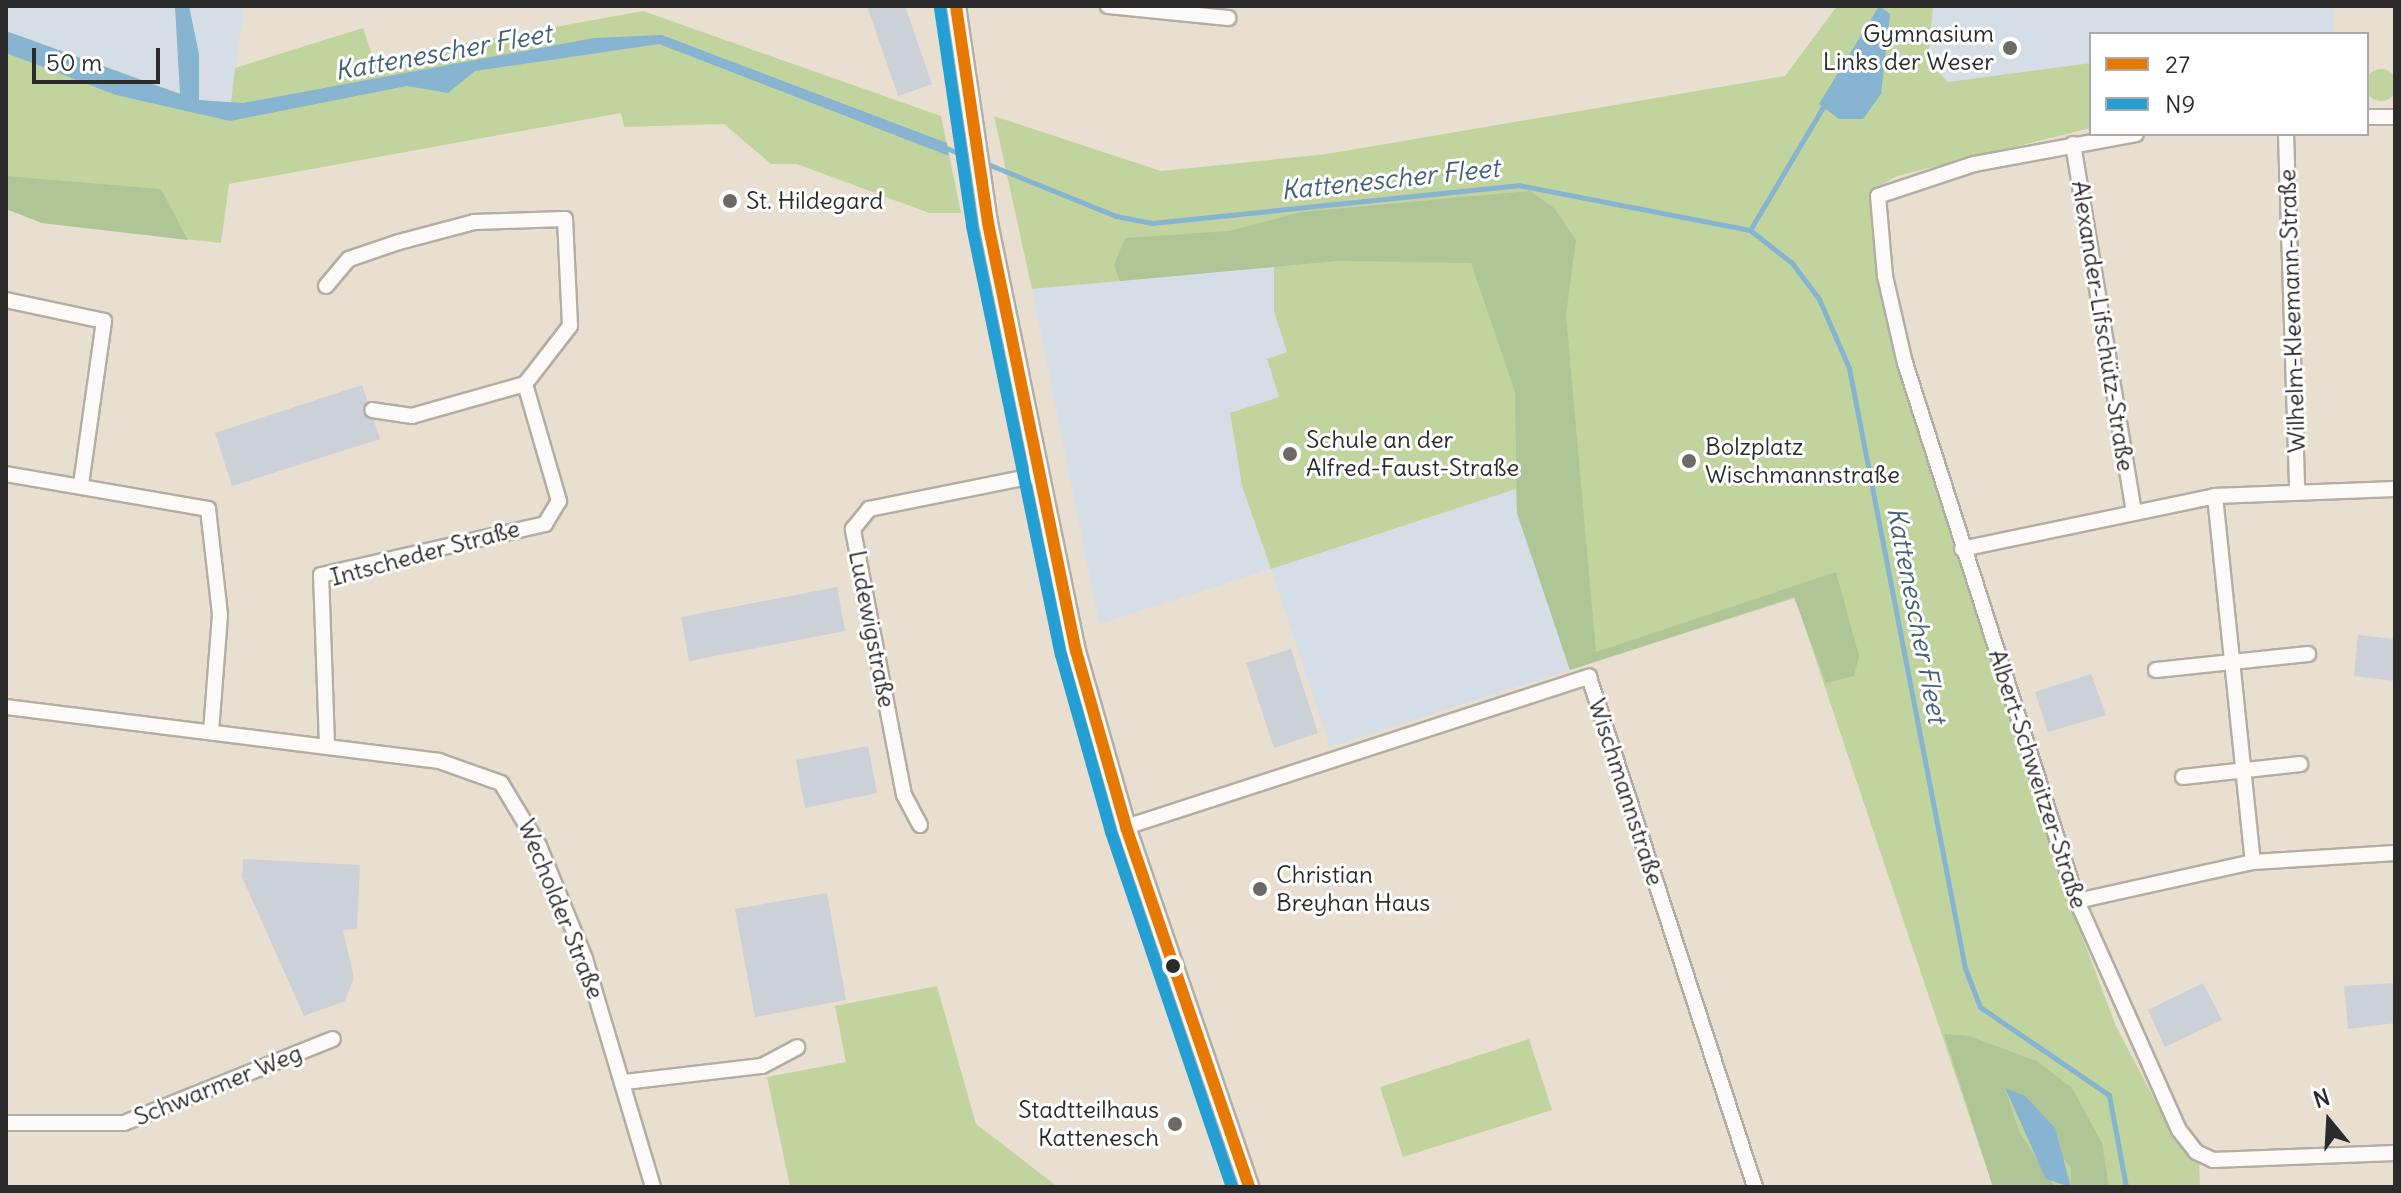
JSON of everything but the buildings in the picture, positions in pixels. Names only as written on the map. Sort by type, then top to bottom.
[{"type":"street","points":[[956,6],[974,142],[1037,475],[1126,827],[1249,1187]]},
{"type":"street","points":[[1108,6],[1164,17],[1228,18]]},
{"type":"street","points":[[2369,117],[2395,117]]},
{"type":"street","points":[[2073,144],[2123,136]]},
{"type":"street","name":"Wilhelm-Kleemann-Straße","points":[[2286,136],[2297,488]]},
{"type":"street","name":"Albert-Schweitzer-Straße","points":[[2073,144],[1974,164],[1878,196],[1885,276],[1905,363],[1962,549],[2077,901],[2131,1034],[2196,1152],[2213,1160],[2395,1153]]},
{"type":"street","name":"Alexander-Lifschütz-Straße","points":[[2073,144],[2133,508]]},
{"type":"street","points":[[326,286],[349,259],[399,242],[474,222],[565,219],[570,326],[525,384],[412,416],[372,410]]},
{"type":"street","points":[[10,306],[104,321],[81,484]]},
{"type":"street","name":"Intscheder Straße","points":[[327,745],[321,575],[545,524],[559,501],[525,384]]},
{"type":"street","points":[[6,474],[81,484],[97,493],[208,509],[220,615],[211,732]]},
{"type":"street","name":"Ludewigstraße","points":[[920,825],[904,795],[853,529],[869,509],[1037,475]]},
{"type":"street","points":[[1962,549],[2133,508],[2215,496],[2297,488],[2395,489]]},
{"type":"street","points":[[2215,496],[2253,862]]},
{"type":"street","points":[[2156,670],[2308,654]]},
{"type":"street","name":"Wischmannstraße","points":[[1126,827],[1589,677],[1755,1187]]},
{"type":"street","name":"Wecholder Straße","points":[[6,707],[327,745],[471,767],[501,783],[554,881],[625,1082],[653,1187]]},
{"type":"street","points":[[2183,777],[2300,764]]},
{"type":"street","points":[[2077,901],[2253,862],[2395,853]]},
{"type":"street","name":"Schwarmer Weg","points":[[6,1123],[124,1123],[333,1039]]},
{"type":"street","points":[[625,1082],[762,1066],[797,1047]]},
{"type":"shaded area","points":[[6,6],[244,6],[231,103],[198,100],[6,31]]},
{"type":"shaded area","points":[[867,6],[905,6],[932,84],[898,96]]},
{"type":"shaded area","name":"Gymnasium Links der Weser","points":[[1933,6],[2335,6],[2333,32],[2089,32],[2089,63],[1948,83],[1928,62]]},
{"type":"shaded area","name":"Schule an der Alfred-Faust-Straße","points":[[1338,261],[1515,392],[1517,513],[1570,670],[1330,747],[1271,569],[1099,624],[1032,289]]},
{"type":"shaded area","points":[[362,385],[380,439],[232,486],[215,433]]},
{"type":"shaded area","points":[[837,587],[845,631],[689,661],[681,617]]},
{"type":"shaded area","points":[[2358,635],[2395,639],[2395,681],[2354,676]]},
{"type":"shaded area","points":[[1291,649],[1318,733],[1274,748],[1246,663]]},
{"type":"shaded area","points":[[2091,674],[2106,715],[2048,732],[2035,692]]},
{"type":"shaded area","points":[[868,746],[877,793],[805,808],[796,760]]},
{"type":"shaded area","points":[[243,859],[360,865],[357,929],[343,930],[354,978],[345,1001],[304,1016],[242,877]]},
{"type":"shaded area","points":[[827,893],[846,1000],[755,1017],[735,909]]},
{"type":"shaded area","points":[[2203,983],[2222,1020],[2165,1047],[2148,1010]]},
{"type":"shaded area","points":[[2395,983],[2395,1023],[2348,1029],[2344,986]]},
{"type":"green space","points":[[1837,6],[1933,6],[1928,62],[1948,82],[2089,63],[2089,128],[1897,176],[1878,187],[1873,231],[1897,359],[2070,905],[2116,1026],[2175,1139],[2199,1162],[2200,1187],[1993,1187],[1795,598],[1570,670],[1517,513],[1516,489],[1271,569],[1242,486],[1230,413],[1279,397],[1267,359],[1287,352],[1274,311],[1274,267],[1032,289],[994,116],[1161,171],[1327,154],[1785,76]]},
{"type":"green space","points":[[643,11],[941,116],[961,213],[929,213],[797,164],[771,164],[724,124],[624,127],[621,113],[229,184],[221,243],[42,223],[6,209],[6,31],[198,100],[231,103],[235,68],[363,28],[374,60]]},
{"type":"green space","points":[[2387,70],[2396,79],[2393,97],[2381,101],[2369,97],[2369,73]]},
{"type":"green space","points":[[6,176],[161,189],[188,240],[42,223],[6,209]]},
{"type":"green space","points":[[1530,191],[1554,208],[1576,240],[1566,315],[1596,652],[1836,572],[1859,656],[1854,676],[1826,683],[1794,597],[1570,670],[1517,513],[1515,392],[1471,263],[1338,261],[1120,281],[1114,265],[1125,238],[1229,231],[1301,212]]},
{"type":"green space","points":[[937,986],[976,1124],[1058,1187],[790,1187],[767,1077],[846,1062],[835,1006]]},
{"type":"green space","points":[[1944,1034],[1969,1036],[2037,1061],[2072,1088],[2102,1143],[2109,1187],[2071,1187],[2071,1168],[2005,1088],[2019,1131],[2055,1187],[1993,1187]]},
{"type":"green space","points":[[1529,1039],[1552,1110],[1403,1157],[1380,1087]]},
{"type":"water","points":[[175,6],[189,6],[199,54],[199,100],[243,103],[594,38],[662,35],[947,143],[949,156],[659,44],[475,71],[448,93],[407,86],[230,121],[116,95],[6,53],[6,31],[180,94]]},
{"type":"water","points":[[1879,6],[1890,14],[1881,94],[1863,119],[1839,119],[1819,104]]},
{"type":"water","points":[[2005,1088],[2025,1096],[2055,1128],[2071,1187],[2046,1179]]},
{"type":"waterway","points":[[1750,230],[1823,107]]},
{"type":"waterway","name":"Kattenescher Fleet","points":[[944,147],[975,160]]},
{"type":"waterway","name":"Kattenescher Fleet","points":[[985,163],[1116,216],[1152,223],[1518,185],[1750,230],[1792,263],[1819,299],[1849,368],[1965,968],[1980,1007],[2109,1095],[2126,1187]]},
{"type":"transit line","name":"27","points":[[956,6],[988,223],[1076,651],[1126,827],[1249,1187]]},
{"type":"transit line","name":"N9","points":[[940,8],[972,226],[1061,655],[1111,832],[1232,1187]]},
{"type":"place","name":"Gymnasium Links der Weser","points":[[2010,48]]},
{"type":"place","name":"St. Hildegard","points":[[730,201]]},
{"type":"place","name":"Schule an der Alfred-Faust-Straße","points":[[1290,454]]},
{"type":"place","name":"Bolzplatz Wischmannstraße","points":[[1689,461]]},
{"type":"place","name":"Christian Breyhan Haus","points":[[1260,889]]},
{"type":"place","name":"Stadtteilhaus Kattenesch","points":[[1175,1124]]}]
